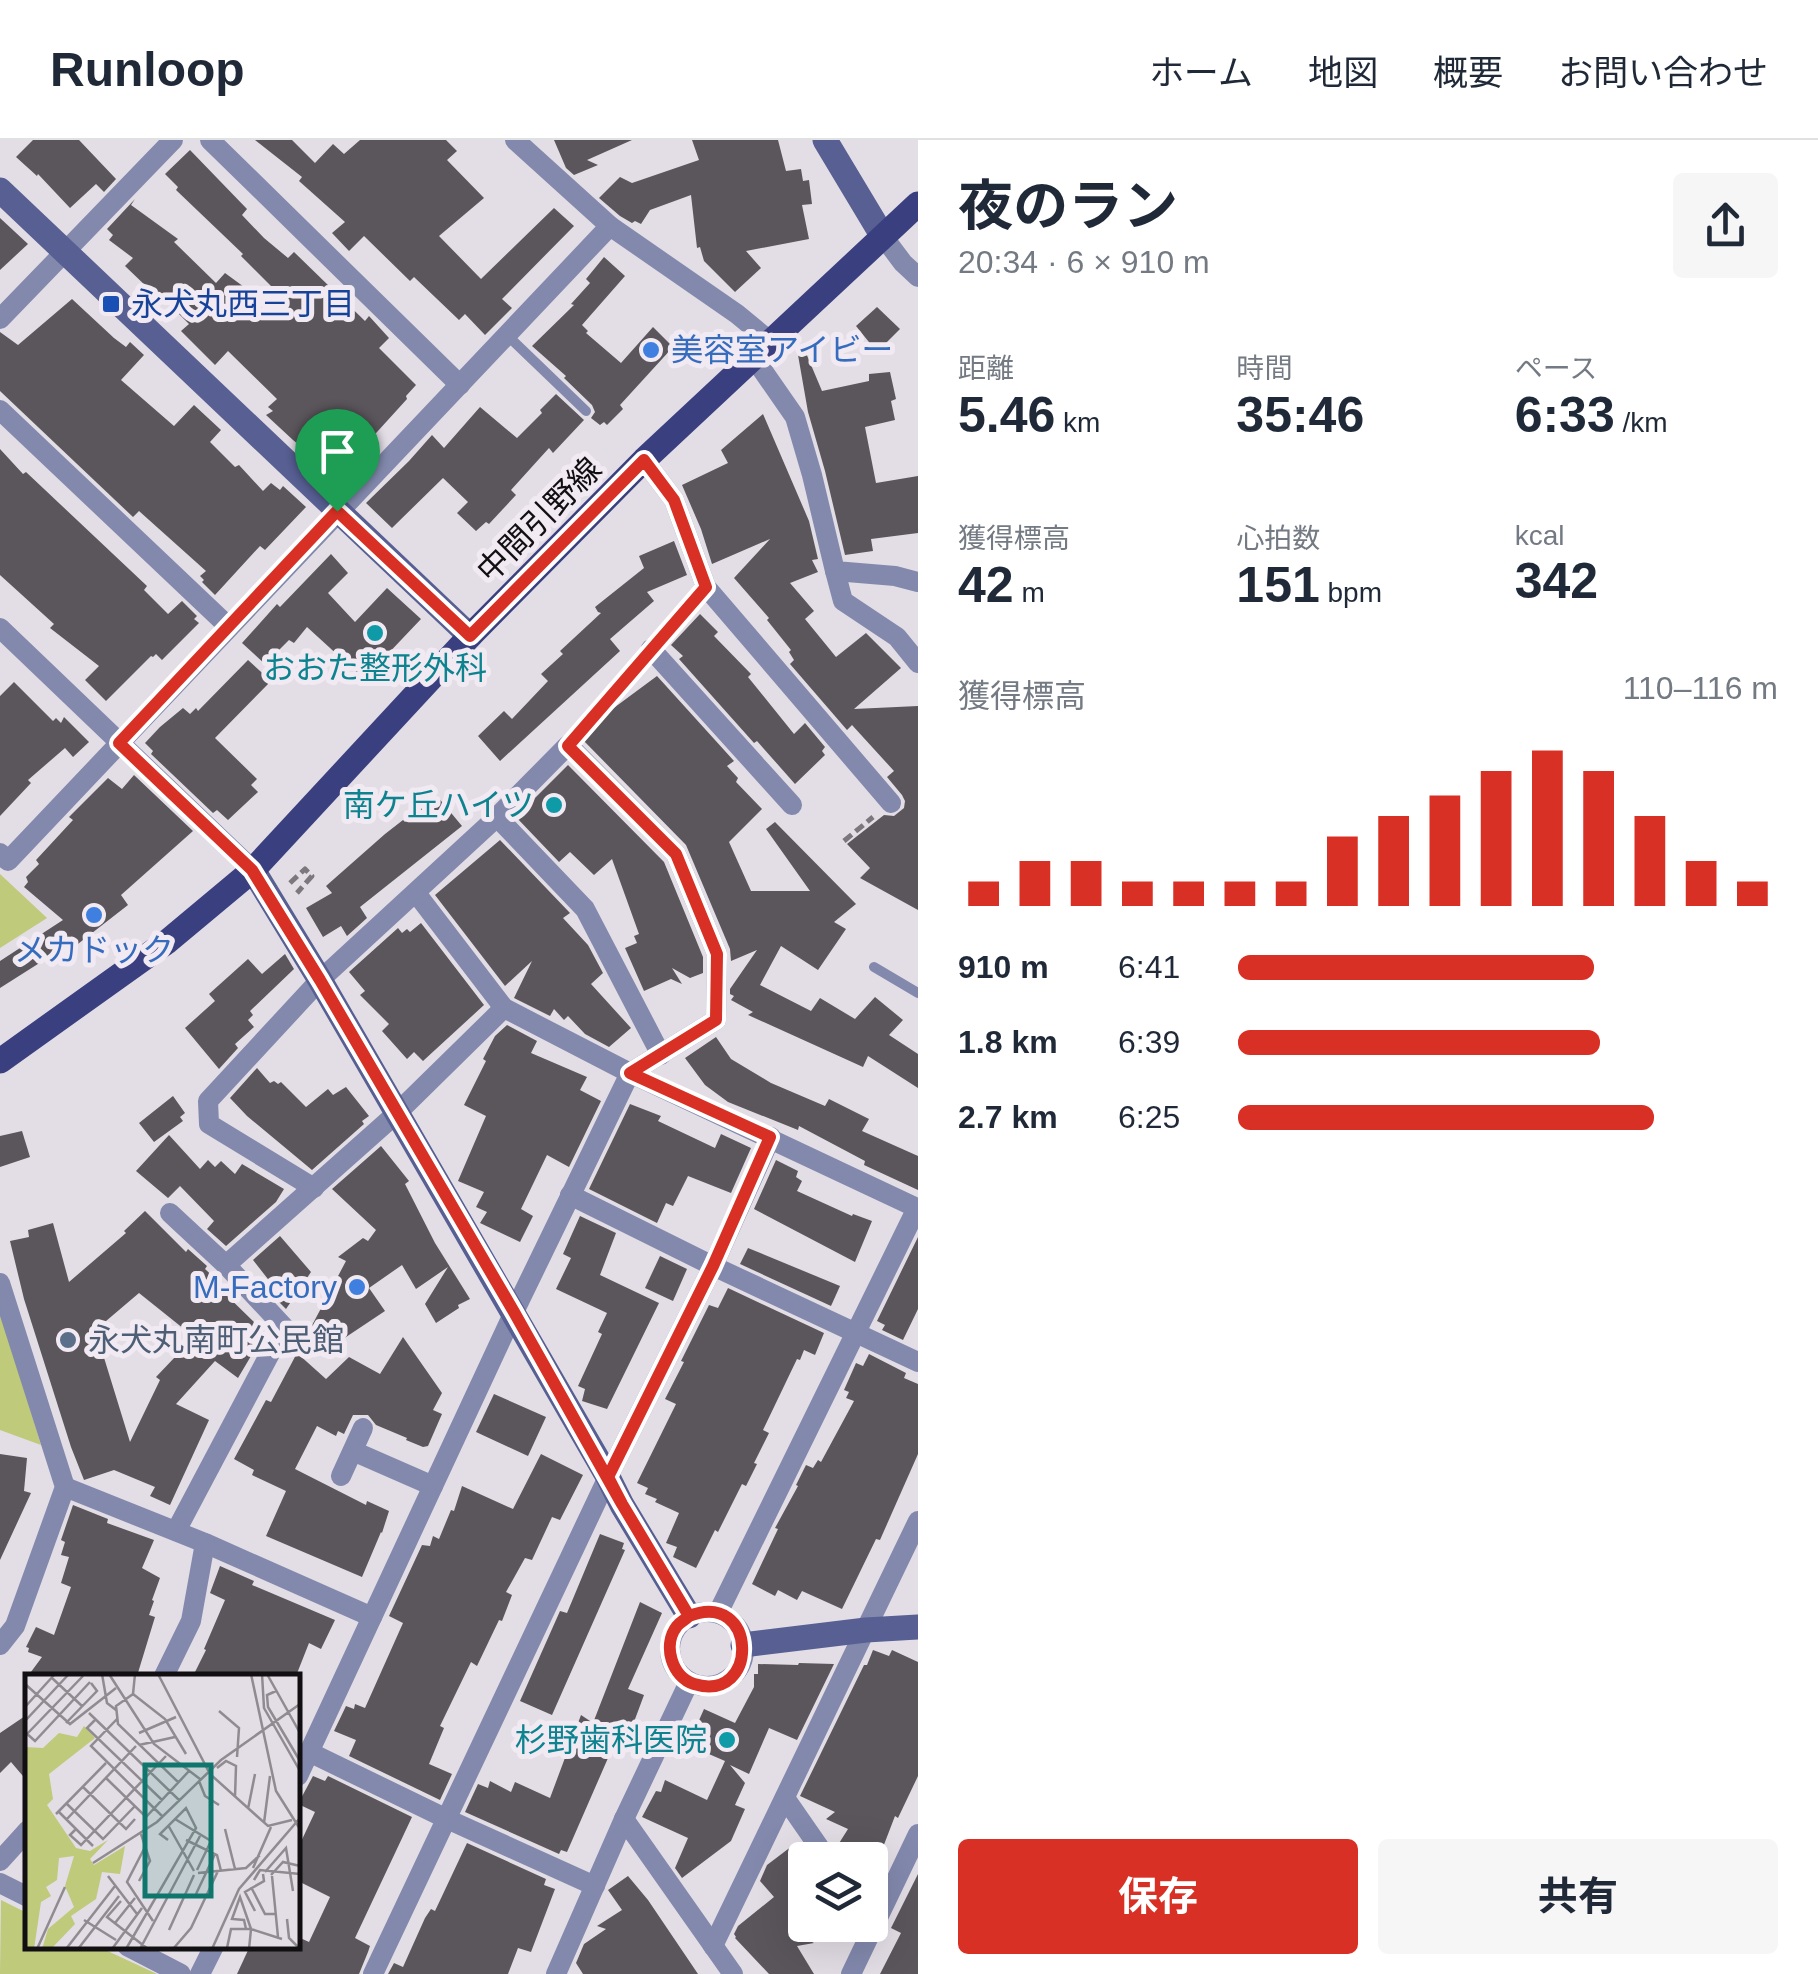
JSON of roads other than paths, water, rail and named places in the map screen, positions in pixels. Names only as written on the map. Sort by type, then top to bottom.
[{"type":"main road","name":"中間引野線","points":[[0,1061],[168,941],[252,870],[470,636],[644,460],[918,204]]},
{"type":"main road","name":"中間引野線","points":[[0,1038],[77,1006]]},
{"type":"street","points":[[0,318],[173,140]]},
{"type":"street","points":[[210,140],[460,384]]},
{"type":"street","points":[[825,140],[882,235],[918,277]]},
{"type":"street","points":[[519,141],[610,226],[738,314],[762,350],[796,418],[843,601],[897,636],[918,662]]},
{"type":"street","points":[[0,190],[470,636]]},
{"type":"street","points":[[0,853],[8,861],[610,226]]},
{"type":"street","points":[[0,410],[229,627]]},
{"type":"street","points":[[644,460],[674,500],[706,587],[887,806]]},
{"type":"street","points":[[835,571],[918,582]]},
{"type":"street","points":[[0,628],[252,870],[398,1113],[689,1616]]},
{"type":"street","points":[[650,650],[792,805]]},
{"type":"street","points":[[300,1772],[630,1073],[716,1020],[717,954],[676,854],[568,746],[320,980],[208,1101],[209,1124],[314,1188]]},
{"type":"street","points":[[497,817],[585,909],[661,1056]]},
{"type":"street","points":[[416,893],[504,1008],[630,1073],[917,1208],[718,1614]]},
{"type":"street","points":[[226,1265],[398,1113],[504,1008]]},
{"type":"street","points":[[374,1974],[608,1477],[713,1266],[770,1137]]},
{"type":"street","points":[[570,1195],[918,1362]]},
{"type":"street","points":[[170,1213],[284,1327],[176,1531]]},
{"type":"street","points":[[0,1286],[65,1487],[15,1626],[0,1645]]},
{"type":"street","points":[[341,1476],[363,1428]]},
{"type":"street","points":[[353,1451],[433,1486]]},
{"type":"street","points":[[65,1487],[205,1542],[372,1617]]},
{"type":"street","points":[[713,1946],[918,1521]]},
{"type":"street","points":[[165,1674],[191,1622],[205,1542]]},
{"type":"street","points":[[718,1614],[728,1618],[742,1636],[743,1658],[738,1670],[720,1684],[689,1682],[671,1661],[671,1637],[676,1626],[689,1616],[718,1614]]},
{"type":"street","points":[[743,1645],[918,1627]]},
{"type":"street","points":[[561,1971],[624,1819],[689,1682]]},
{"type":"street","points":[[309,1752],[447,1820],[595,1886]]},
{"type":"street","points":[[785,1798],[816,1842]]},
{"type":"street","points":[[624,1819],[734,1974]]},
{"type":"street","points":[[0,1861],[25,1833]]},
{"type":"street","points":[[888,1892],[918,1834]]},
{"type":"street","points":[[0,1883],[25,1895]]},
{"type":"street","points":[[851,1974],[864,1942]]},
{"type":"street","points":[[132,1949],[181,1974]]},
{"type":"street","points":[[200,1974],[212,1949]]},
{"type":"lane","points":[[507,335],[586,411]]},
{"type":"lane","points":[[568,746],[706,587]]},
{"type":"lane","points":[[874,967],[918,993]]},
{"type":"place","name":"永犬丸西三丁目","points":[[111,304]]},
{"type":"place","name":"美容室アイビー","points":[[651,350]]},
{"type":"place","name":"おおた整形外科","points":[[375,633]]},
{"type":"place","name":"南ケ丘ハイツ","points":[[554,805]]},
{"type":"place","name":"メカドック","points":[[94,915]]},
{"type":"place","name":"M-Factory","points":[[357,1287]]},
{"type":"place","name":"永犬丸南町公民館","points":[[68,1340]]},
{"type":"place","name":"杉野歯科医院","points":[[727,1740]]}]
